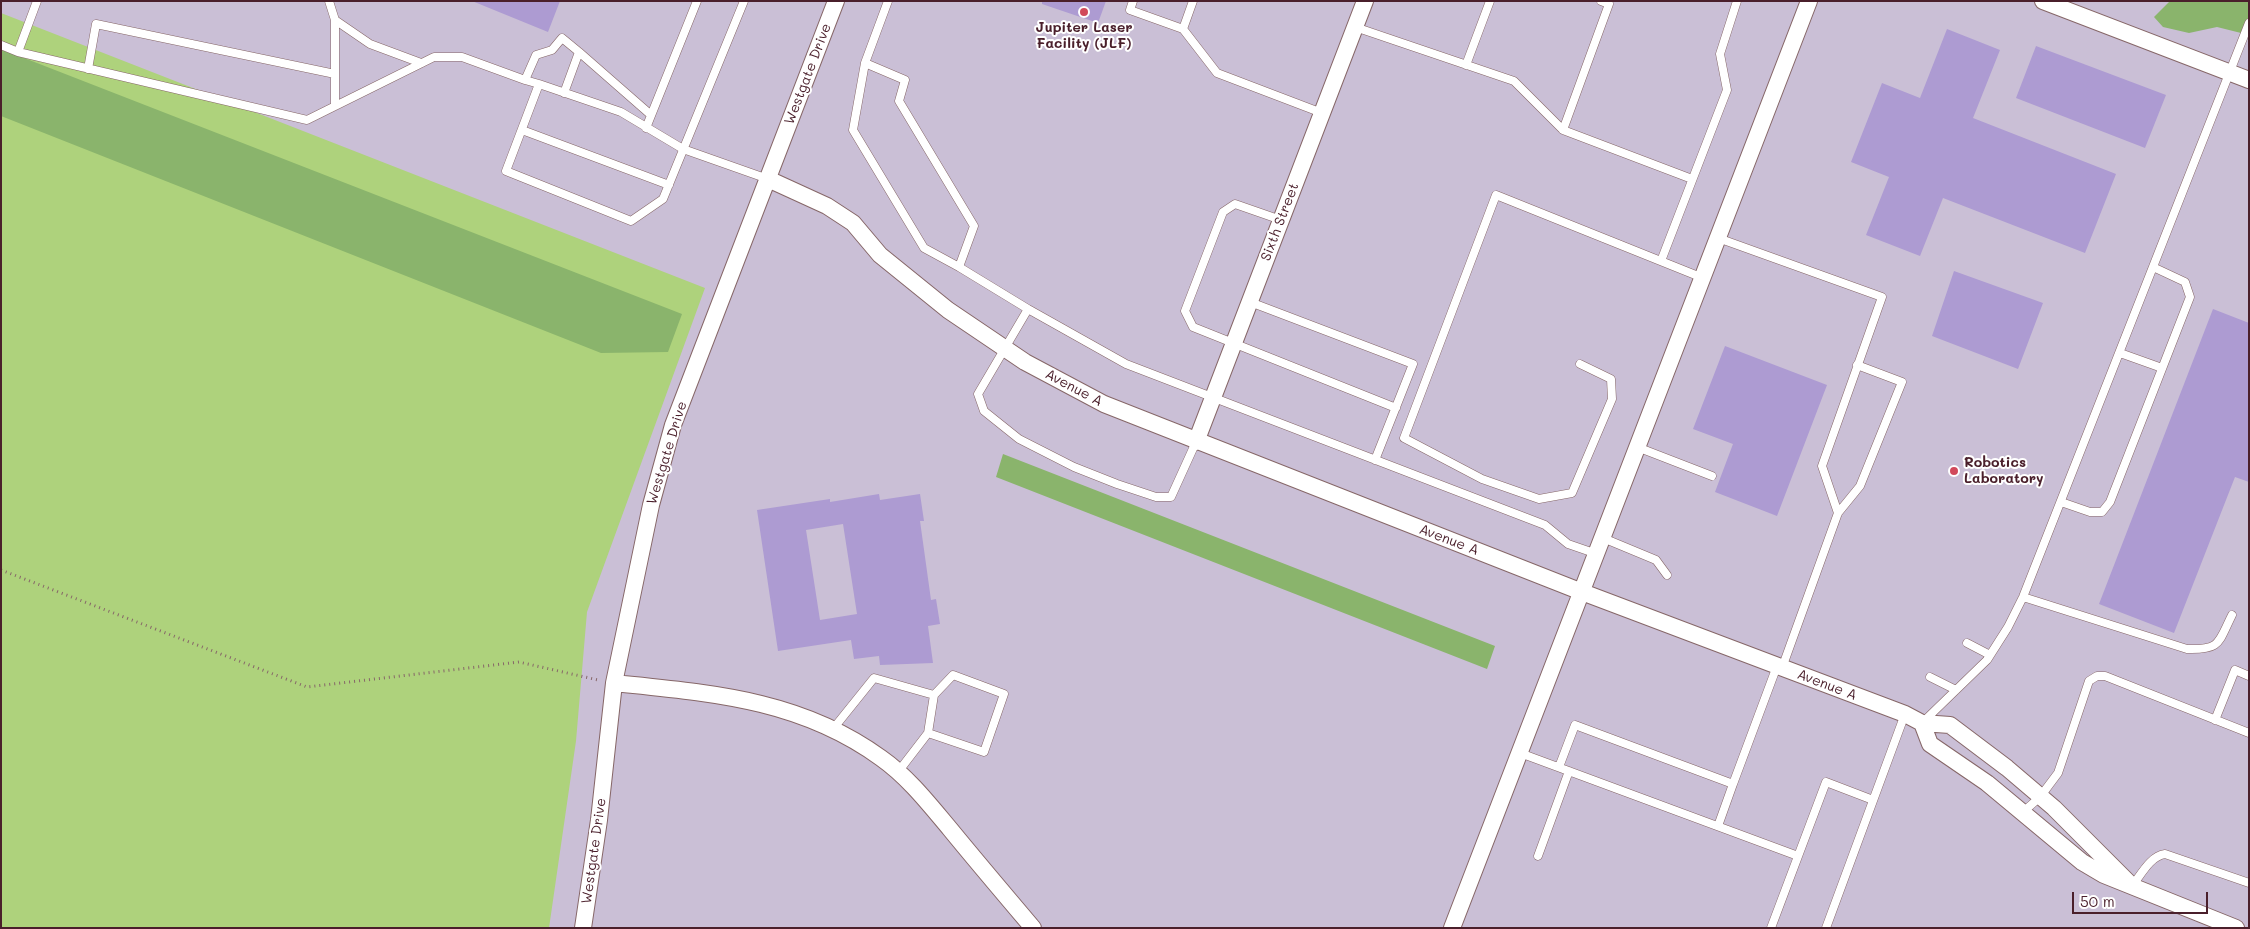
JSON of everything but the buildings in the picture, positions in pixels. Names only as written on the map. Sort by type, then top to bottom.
[{"type":"street","name":"Westgate Drive","points":[[582,928],[599,820],[614,683],[651,505],[673,425],[836,1]]},
{"type":"street","name":"Sixth Street","points":[[1196,442],[1365,1]]},
{"type":"street","points":[[1452,928],[1809,1]]},
{"type":"street","points":[[2043,1],[2249,80]]},
{"type":"street","name":"Avenue A","points":[[768,179],[827,206],[853,223],[880,255],[948,310],[1025,362],[1104,404],[1196,442],[1582,592],[1905,714],[1922,723]]},
{"type":"street","points":[[614,683],[708,692],[766,704],[812,719],[833,729],[883,759],[898,772],[916,790],[1033,928]]},
{"type":"street","points":[[2132,886],[2040,797],[2007,768],[1950,725],[1922,723],[1930,744],[1987,783],[2082,862],[2104,875],[2236,928]]},
{"type":"lane","points":[[18,52],[37,1]]},
{"type":"lane","points":[[329,1],[335,20],[335,105]]},
{"type":"lane","points":[[646,128],[697,1]]},
{"type":"lane","points":[[539,84],[506,171],[631,221],[663,199],[744,1]]},
{"type":"lane","points":[[888,1],[865,63],[854,130],[924,248],[1028,310],[1126,364],[1545,525],[1568,544],[1596,554]]},
{"type":"lane","points":[[1133,1],[1130,10],[1183,29],[1217,73],[1322,113]]},
{"type":"lane","points":[[1183,29],[1192,1]]},
{"type":"lane","points":[[1466,65],[1490,1]]},
{"type":"lane","points":[[1563,130],[1609,4],[1601,1]]},
{"type":"lane","points":[[1660,260],[1726,90],[1720,54],[1737,1]]},
{"type":"lane","points":[[335,20],[370,44],[421,63]]},
{"type":"lane","points":[[1922,723],[1990,655],[2024,597],[2249,23]]},
{"type":"lane","points":[[88,69],[96,24],[335,74]]},
{"type":"lane","points":[[1355,27],[1514,81],[1563,130],[1692,179]]},
{"type":"lane","points":[[525,80],[536,55],[552,50],[562,38],[651,115]]},
{"type":"lane","points":[[1,46],[88,69],[307,120],[434,57],[462,57],[622,112],[683,149],[768,179]]},
{"type":"lane","points":[[564,93],[578,52]]},
{"type":"lane","points":[[865,63],[904,80],[899,101],[974,226],[958,267]]},
{"type":"lane","points":[[522,130],[669,185]]},
{"type":"lane","points":[[1580,364],[1611,379],[1612,400],[1572,494],[1539,499],[1482,479],[1404,438],[1496,195],[1703,278]]},
{"type":"lane","points":[[1281,220],[1235,204],[1223,212],[1185,311],[1193,327],[1396,408]]},
{"type":"lane","points":[[1718,238],[1882,297],[1822,466],[1838,513]]},
{"type":"lane","points":[[2061,502],[2090,512],[2102,512],[2110,502],[2190,296],[2185,282],[2153,267]]},
{"type":"lane","points":[[1250,302],[1413,364],[1375,460]]},
{"type":"lane","points":[[1028,310],[978,394],[984,411],[1019,439],[1074,468],[1156,497],[1171,496],[1196,442]]},
{"type":"lane","points":[[2120,353],[2162,368]]},
{"type":"lane","points":[[1718,826],[1838,513],[1860,486],[1902,382],[1857,365]]},
{"type":"lane","points":[[1638,447],[1712,476]]},
{"type":"lane","points":[[1602,538],[1656,560],[1667,576]]},
{"type":"lane","points":[[2024,597],[2187,649],[2206,650],[2218,644],[2232,615]]},
{"type":"lane","points":[[1967,643],[1990,655]]},
{"type":"lane","points":[[2215,720],[2235,670],[2249,676]]},
{"type":"lane","points":[[898,772],[928,733],[934,695],[953,675],[1004,694],[984,752],[928,733]]},
{"type":"lane","points":[[2022,813],[2040,797],[2058,773],[2089,680],[2097,676],[2105,676],[2249,733]]},
{"type":"lane","points":[[1930,677],[1956,690]]},
{"type":"lane","points":[[833,729],[874,678],[934,695]]},
{"type":"lane","points":[[1826,928],[1905,714]]},
{"type":"lane","points":[[1559,767],[1575,725],[1734,784]]},
{"type":"lane","points":[[1520,753],[1798,856]]},
{"type":"lane","points":[[1538,856],[1569,771]]},
{"type":"lane","points":[[1771,928],[1826,782],[1873,800]]},
{"type":"lane","points":[[2132,886],[2153,859],[2158,855],[2165,854],[2249,883]]},
{"type":"path","points":[[1,570],[307,687],[519,662],[614,683]]},
{"type":"shaded area","points":[[1,1],[2249,1],[2249,928],[1,928]]},
{"type":"green space","points":[[2170,1],[2249,1],[2249,35],[2217,27],[2189,33],[2163,27],[2154,17]]},
{"type":"green space","points":[[1,13],[705,288],[587,612],[576,741],[549,928],[1,928]]},
{"type":"green space","points":[[1,49],[682,314],[668,352],[601,353],[1,116]]},
{"type":"green space","points":[[1003,454],[1495,646],[1487,669],[996,477]]},
{"type":"place","name":"Jupiter Laser Facility (JLF)","points":[[1084,12]]},
{"type":"place","name":"Robotics Laboratory","points":[[1954,471]]}]
